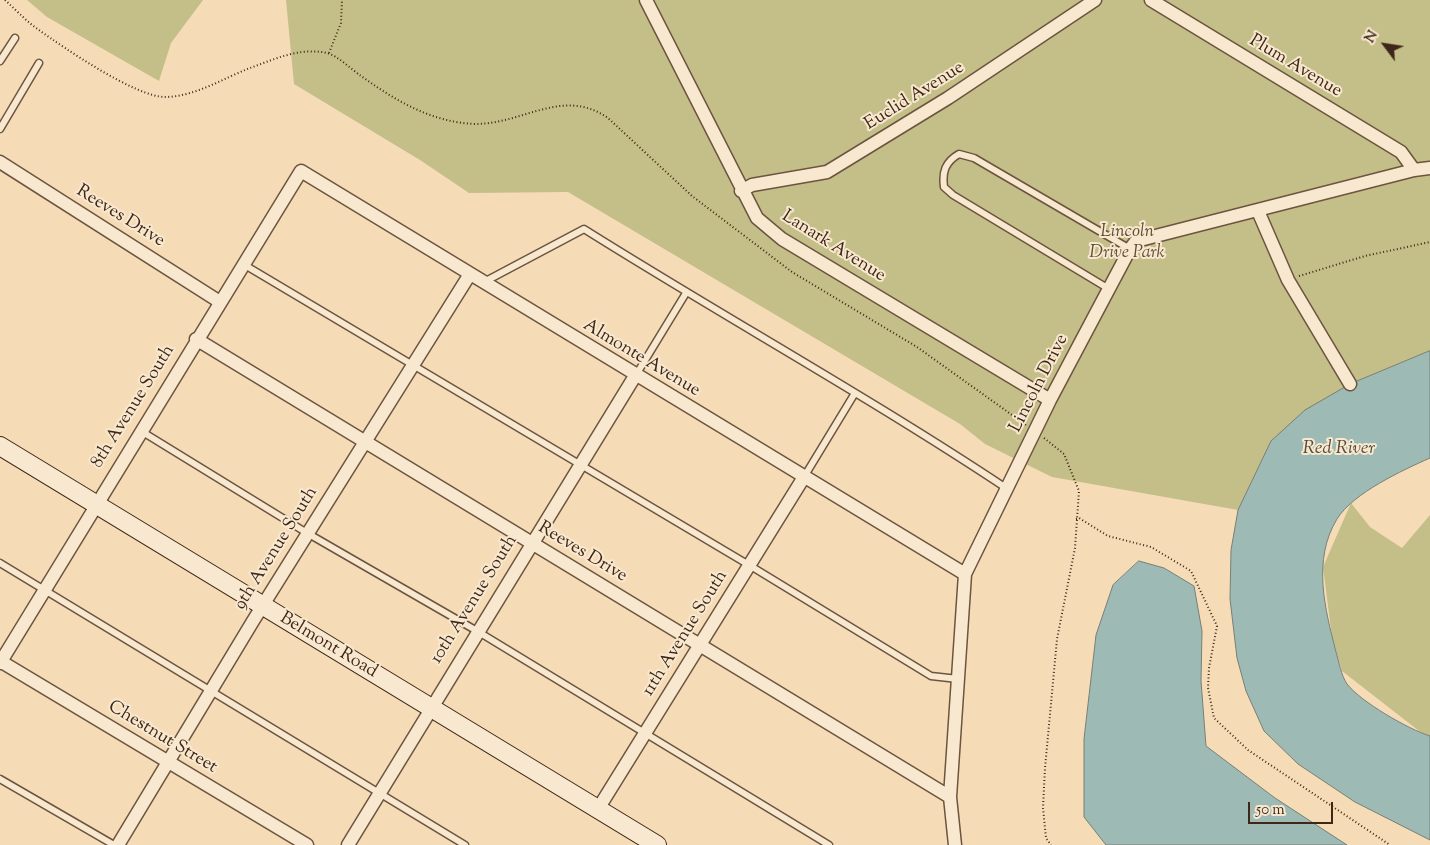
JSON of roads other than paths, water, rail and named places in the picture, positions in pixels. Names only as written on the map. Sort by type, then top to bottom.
[{"type":"street","name":"Lanark Avenue","points":[[646,0],[756,218],[782,238],[1050,400]]},
{"type":"street","name":"Euclid Avenue","points":[[741,191],[752,185],[827,172],[948,98],[1095,0]]},
{"type":"street","name":"Plum Avenue","points":[[1152,0],[1401,152],[1414,170]]},
{"type":"street","name":"Reeves Drive","points":[[0,162],[220,302]]},
{"type":"street","points":[[1130,249],[1136,241],[1414,170],[1430,168]]},
{"type":"street","name":"8th Avenue South","points":[[0,662],[196,339],[301,171]]},
{"type":"street","name":"Almonte Avenue","points":[[301,171],[635,376],[965,574]]},
{"type":"street","points":[[1258,211],[1288,280],[1350,384]]},
{"type":"street","name":"Lincoln Drive","points":[[955,845],[950,797],[960,680],[965,574],[1050,400],[1130,249]]},
{"type":"street","name":"9th Avenue South","points":[[118,845],[307,533],[470,274]]},
{"type":"street","name":"Reeves Drive","points":[[196,339],[950,797]]},
{"type":"street","name":"10th Avenue South","points":[[348,845],[430,707],[635,376]]},
{"type":"street","name":"Belmont Road","points":[[0,446],[657,845]]},
{"type":"street","name":"11th Avenue South","points":[[598,809],[804,477]]},
{"type":"street","name":"Chestnut Street","points":[[0,662],[307,845]]},
{"type":"lane","points":[[0,61],[15,38]]},
{"type":"lane","points":[[0,129],[39,63]]},
{"type":"lane","points":[[1109,289],[953,195],[944,187],[942,175],[949,160],[960,154],[974,158],[1130,249]]},
{"type":"lane","points":[[483,283],[584,229],[686,293],[855,393],[1006,488]]},
{"type":"lane","points":[[244,264],[749,565],[930,676],[960,680]]},
{"type":"lane","points":[[635,376],[686,293]]},
{"type":"lane","points":[[804,477],[855,393]]},
{"type":"lane","points":[[140,431],[307,533],[477,631],[829,845]]},
{"type":"lane","points":[[0,563],[465,845]]},
{"type":"lane","points":[[0,778],[114,845]]},
{"type":"water","name":"Red River","points":[[1430,351],[1430,458],[1379,483],[1344,509],[1329,535],[1325,551],[1323,585],[1328,619],[1340,668],[1347,684],[1363,699],[1386,714],[1430,736],[1430,840],[1355,802],[1298,764],[1264,731],[1246,691],[1237,658],[1230,599],[1231,550],[1238,510],[1271,441],[1305,410],[1350,384]]},
{"type":"water","points":[[1139,561],[1164,568],[1194,586],[1202,631],[1201,681],[1206,746],[1275,798],[1347,845],[1106,845],[1084,817],[1084,739],[1096,635],[1113,585]]},
{"type":"park label","name":"Lincoln Drive Park","points":[[1127,243]]}]
